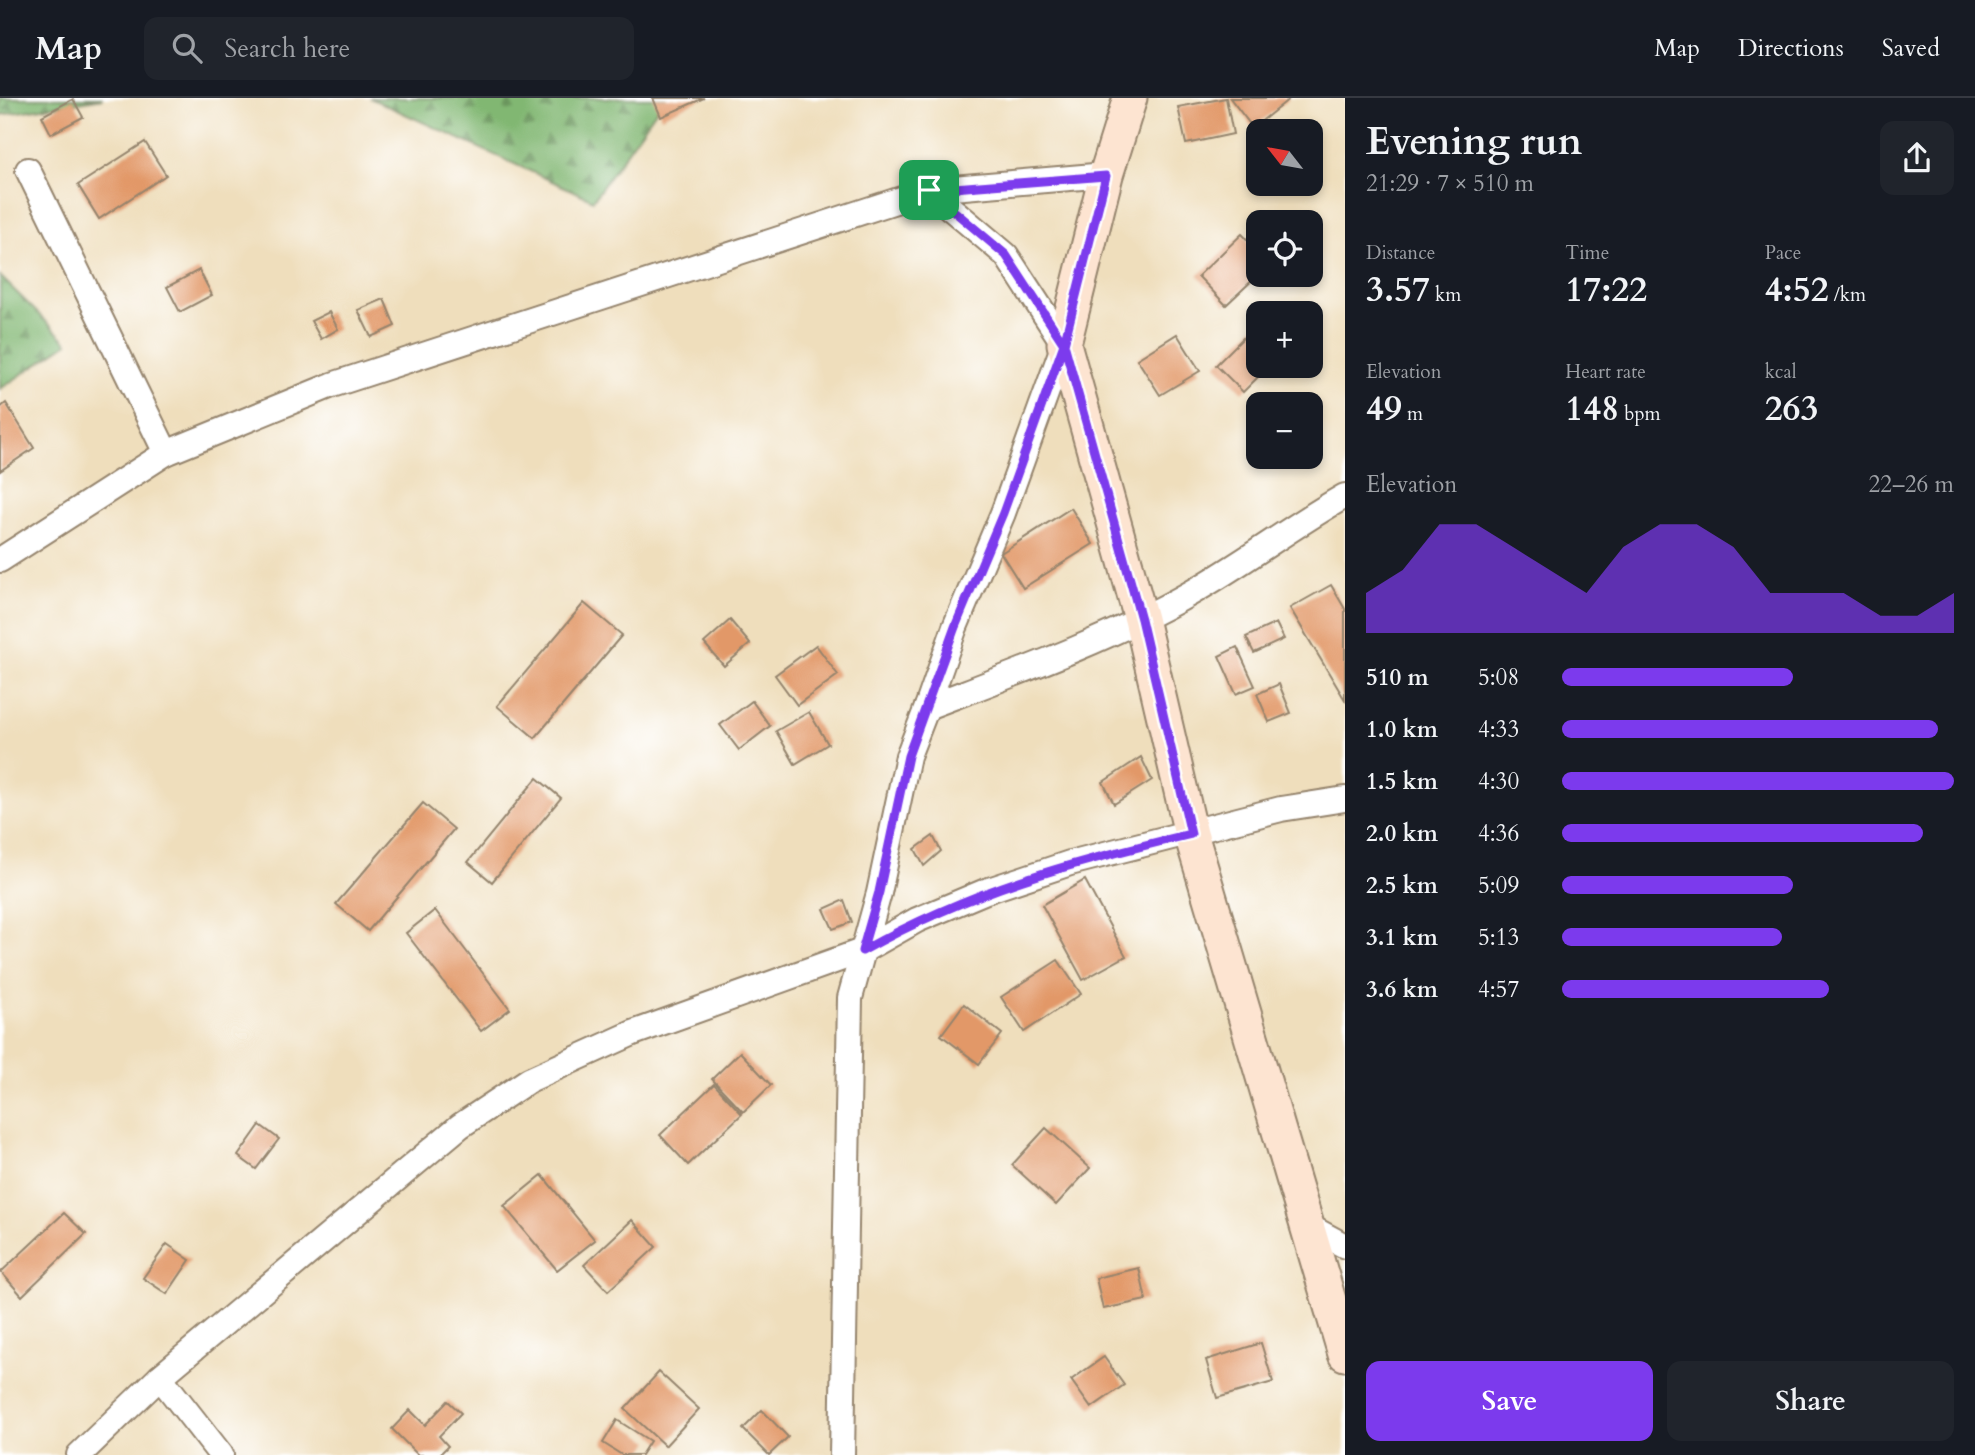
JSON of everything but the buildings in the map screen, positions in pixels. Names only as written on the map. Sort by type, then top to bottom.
[{"type":"street","points":[[842,1455],[850,998],[879,892],[908,756],[955,627],[1003,513],[1064,344],[1106,176],[1130,98]]},
{"type":"street","points":[[28,170],[166,453]]},
{"type":"street","points":[[0,560],[166,453],[332,385],[929,190],[1106,176]]},
{"type":"street","points":[[929,190],[1006,255],[1064,344],[1141,619],[1191,834],[1308,1226],[1335,1281],[1345,1354]]},
{"type":"street","points":[[927,707],[1024,671],[1141,619],[1192,593],[1345,496]]},
{"type":"street","points":[[79,1455],[160,1377],[460,1126],[529,1080],[633,1033],[862,951],[917,920],[986,891],[1070,863],[1281,809],[1345,799]]},
{"type":"street","points":[[1308,1226],[1345,1246]]},
{"type":"street","points":[[160,1377],[221,1455]]},
{"type":"green space","points":[[0,98],[103,98],[0,115]]},
{"type":"green space","points":[[370,98],[665,98],[593,200]]},
{"type":"green space","points":[[0,276],[68,343],[0,389]]},
{"type":"route","points":[[929,190],[1006,255],[1064,344],[1003,513],[955,627],[908,756],[879,892],[862,951],[917,920],[986,891],[1070,863],[1191,834],[1141,619],[1064,344],[1106,176],[929,190]]}]
